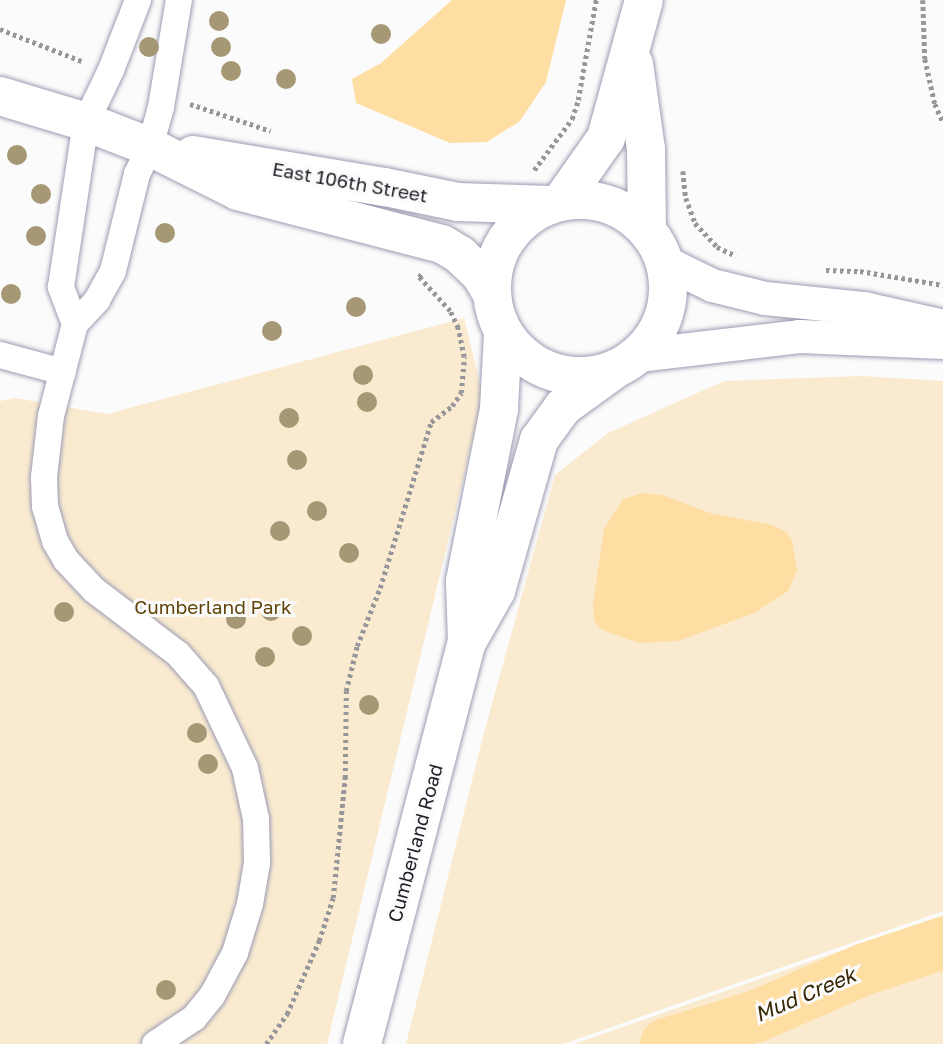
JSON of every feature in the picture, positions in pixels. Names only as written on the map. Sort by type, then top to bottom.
[{"type":"main road","points":[[556,204],[606,138],[644,0]]},
{"type":"main road","points":[[632,48],[646,149],[655,245],[669,290],[665,314],[654,337],[626,363],[589,376],[564,375],[540,367],[519,352],[503,332],[492,294],[492,275],[506,240],[518,225],[556,204],[584,200],[607,204],[629,215],[655,245]]},
{"type":"main road","name":"East 106th Street","points":[[0,96],[86,122],[150,147],[238,191],[442,244],[460,255],[480,274],[492,294]]},
{"type":"main road","name":"East 106th Street","points":[[150,147],[458,202],[556,204]]},
{"type":"main road","name":"Cumberland Road","points":[[467,642],[465,580],[499,409],[503,332]]},
{"type":"main road","name":"Cumberland Road","points":[[362,1044],[467,642],[496,591],[539,440],[564,407],[626,363]]},
{"type":"street","points":[[75,324],[61,287],[86,122],[111,71],[138,0]]},
{"type":"street","points":[[155,1044],[194,1017],[212,996],[235,953],[250,904],[257,863],[256,820],[245,768],[206,686],[178,653],[94,590],[66,560],[55,541],[45,507],[44,477],[51,416],[75,324],[97,300],[113,271],[138,174],[150,147],[163,94],[179,0]]},
{"type":"street","points":[[655,245],[712,285],[765,298],[864,308],[943,326]]},
{"type":"street","points":[[626,363],[799,336],[943,342]]},
{"type":"street","points":[[0,355],[63,372]]},
{"type":"path","points":[[528,174],[551,150],[572,119],[578,100],[596,0]]},
{"type":"path","points":[[923,0],[925,59],[935,104],[943,122]]},
{"type":"path","points":[[0,29],[111,71]]},
{"type":"path","points":[[163,94],[206,112],[273,132]]},
{"type":"path","points":[[681,158],[687,198],[695,223],[717,247],[740,259]]},
{"type":"path","points":[[813,270],[860,271],[943,285]]},
{"type":"path","points":[[266,1044],[287,1014],[319,942],[332,898],[345,778],[346,691],[357,646],[380,587],[431,422],[452,406],[461,393],[464,357],[458,328],[436,291],[419,277]]},
{"type":"green space","name":"Cumberland Park","points":[[464,318],[483,396],[327,1044],[0,1044],[0,401],[15,398],[107,414]]},
{"type":"green space","points":[[862,376],[943,381],[943,911],[563,1044],[406,1044],[484,733],[555,475],[608,433],[724,381]]},
{"type":"green space","points":[[943,915],[943,1044],[574,1044]]},
{"type":"shaded area","points":[[452,0],[566,0],[546,82],[520,121],[487,142],[450,143],[356,103],[352,79],[381,63]]},
{"type":"shaded area","points":[[643,493],[662,495],[710,513],[772,525],[786,532],[792,540],[797,571],[788,591],[754,613],[678,641],[639,643],[602,630],[594,621],[593,604],[604,529],[623,499]]},
{"type":"waterway","name":"Mud Creek","points":[[666,1044],[757,1016],[865,969],[943,943]]}]
